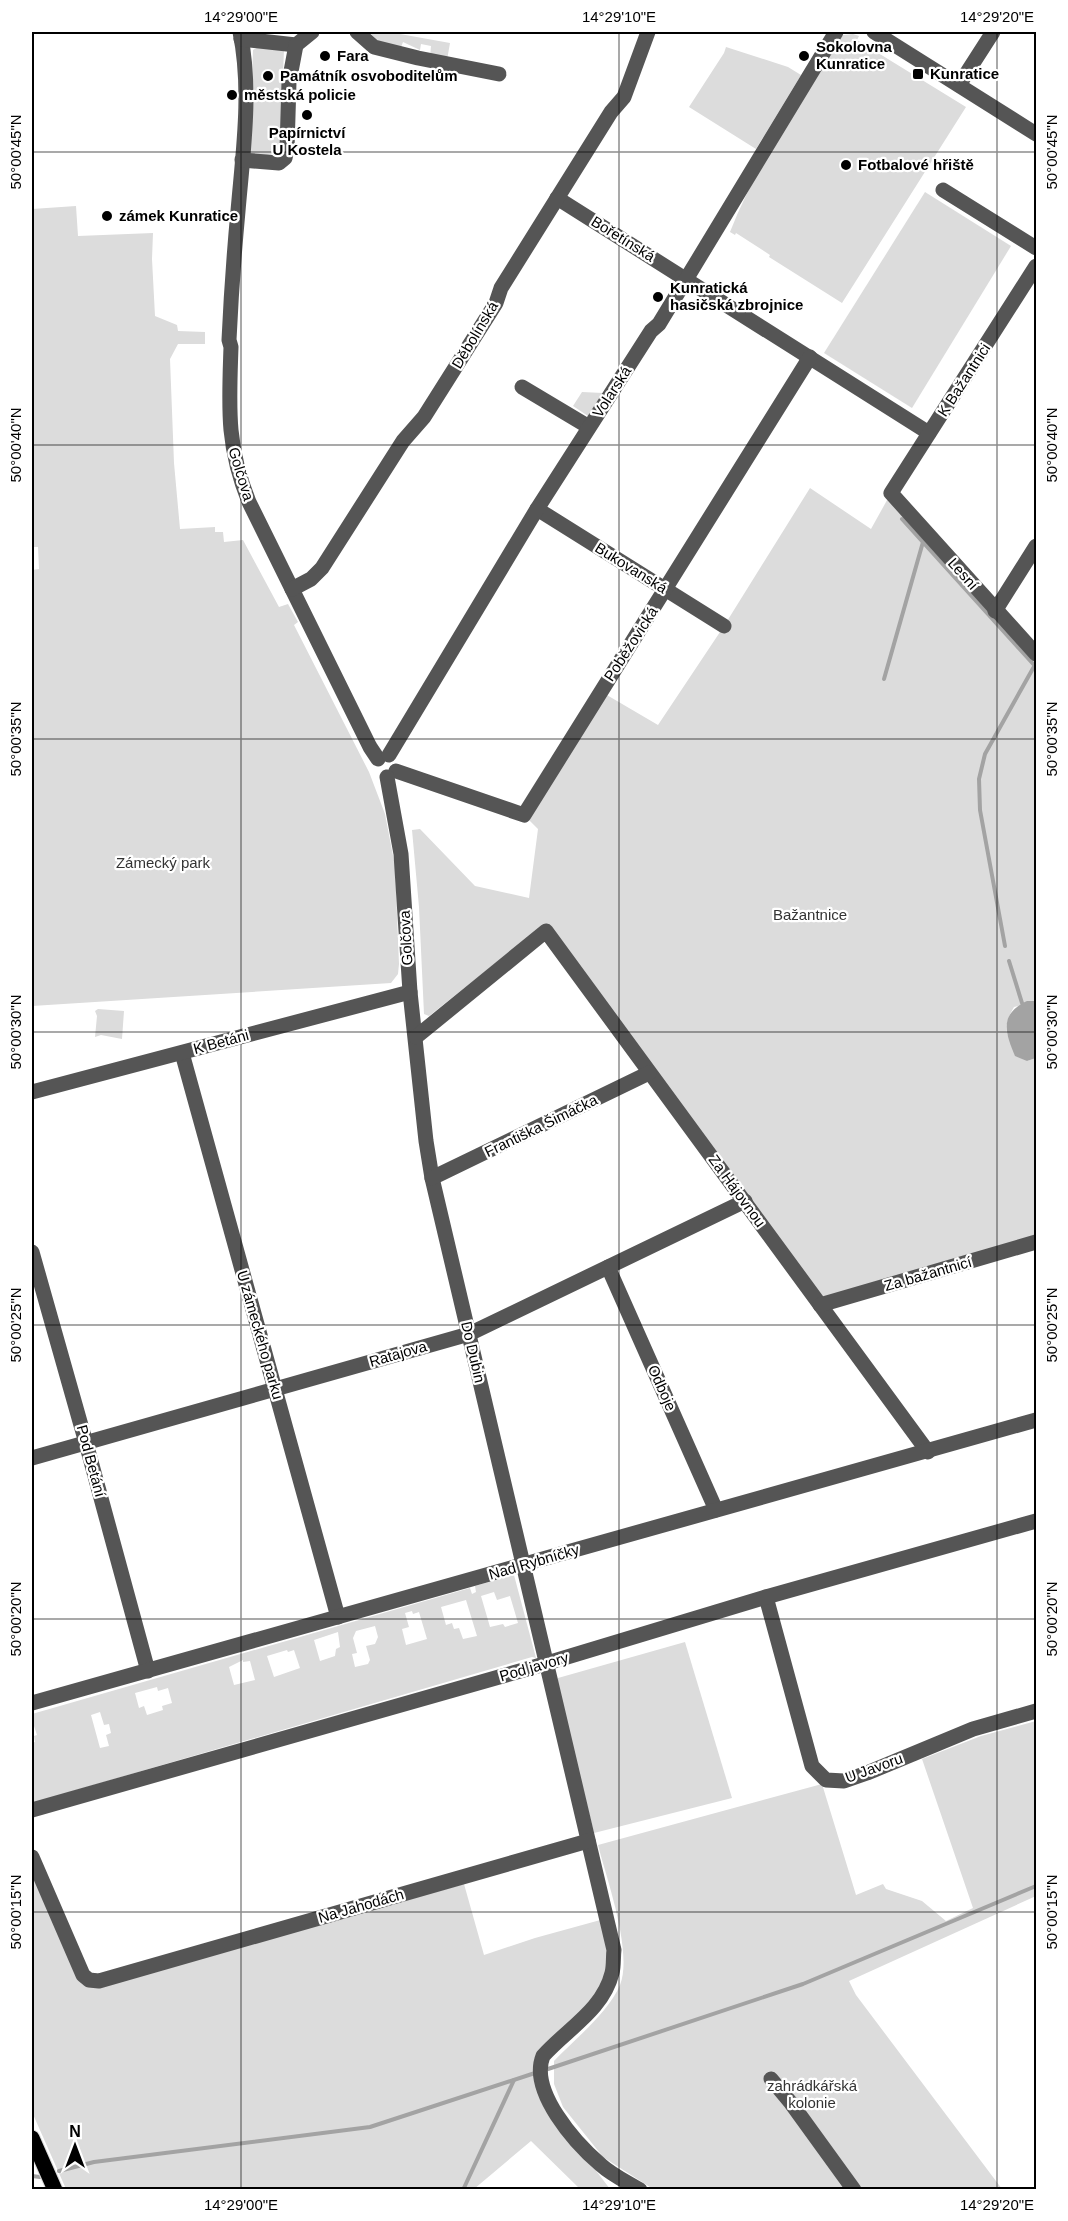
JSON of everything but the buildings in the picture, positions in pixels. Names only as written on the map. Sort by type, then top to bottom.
[{"type":"main road","points":[[32,2138],[55,2190]]},
{"type":"street","points":[[242,160],[279,163],[285,158],[289,82],[296,45],[312,32]]},
{"type":"street","points":[[357,32],[374,47],[499,74]]},
{"type":"street","name":"Děbolínská","points":[[291,589],[311,579],[322,568],[403,441],[424,417],[496,303],[501,288],[557,198],[611,112],[624,97],[648,32]]},
{"type":"street","name":"Volarská","points":[[384,757],[589,427],[651,332],[659,324],[836,32]]},
{"type":"street","points":[[874,32],[1036,134]]},
{"type":"street","points":[[959,85],[993,32]]},
{"type":"street","points":[[241,35],[296,45]]},
{"type":"street","name":"Golčova","points":[[241,35],[246,65],[242,160],[229,340],[231,347],[229,413],[232,448],[240,480],[249,502],[370,747],[384,757],[397,762],[392,774],[410,992],[416,1037]]},
{"type":"street","points":[[943,190],[1036,248]]},
{"type":"street","name":"Bořetínská","points":[[557,198],[929,433]]},
{"type":"street","name":"K Bažantnici","points":[[891,493],[1036,266]]},
{"type":"street","name":"Poběžovická","points":[[392,774],[524,815],[810,357]]},
{"type":"street","points":[[522,387],[589,427]]},
{"type":"street","name":"Lesní","points":[[891,493],[1036,654]]},
{"type":"street","name":"Bukovanská","points":[[537,509],[724,626]]},
{"type":"street","points":[[996,611],[1036,546]]},
{"type":"street","name":"Za Hájovnou","points":[[416,1037],[546,931],[928,1452]]},
{"type":"street","name":"K Betáni","points":[[32,1092],[410,992]]},
{"type":"street","name":"Do Dubin","points":[[416,1037],[432,1178],[548,1663]]},
{"type":"street","name":"U zámeckého parku","points":[[182,1053],[338,1617]]},
{"type":"street","name":"Františka Šimáčka","points":[[432,1178],[649,1073]]},
{"type":"street","name":"Ratajova","points":[[32,1458],[469,1334],[745,1201]]},
{"type":"street","name":"Za bažantnicí","points":[[820,1305],[1036,1242]]},
{"type":"street","name":"Pod Betání","points":[[32,1253],[148,1671]]},
{"type":"street","name":"Odboje","points":[[608,1267],[716,1510]]},
{"type":"street","name":"Nad Rybníčky","points":[[32,1703],[1036,1420]]},
{"type":"street","name":"Pod javory","points":[[32,1810],[1036,1521]]},
{"type":"street","name":"U Javoru","points":[[766,1597],[812,1766],[826,1780],[852,1779],[973,1729],[1036,1711]]},
{"type":"street","points":[[548,1663],[614,1950],[612,1973],[598,2003],[550,2048],[541,2072],[546,2097],[570,2133],[601,2165],[640,2190]]},
{"type":"street","name":"Na Jahodách","points":[[32,1857],[83,1975],[89,1980],[99,1981],[588,1841]]},
{"type":"street","points":[[771,2079],[854,2190]]},
{"type":"green space","points":[[369,32],[400,32],[400,34],[450,43],[447,60],[430,57],[431,46],[421,44],[420,50],[403,42],[400,50],[381,44]]},
{"type":"green space","name":"Fotbalové hřiště","points":[[843,35],[859,36],[857,40],[966,107],[842,303],[769,257],[770,255],[736,233],[735,235],[730,232],[741,206],[782,131]]},
{"type":"green space","points":[[258,47],[284,50],[280,147],[268,155],[249,152],[253,50]]},
{"type":"green space","points":[[726,47],[788,67],[801,75],[756,149],[689,107]]},
{"type":"green space","points":[[925,192],[1011,246],[912,408],[824,353]]},
{"type":"green space","name":"Zámecký park","points":[[76,206],[78,236],[153,233],[155,316],[177,325],[178,331],[205,332],[205,344],[178,344],[170,359],[174,463],[180,529],[215,527],[215,532],[223,532],[224,542],[243,540],[279,607],[288,604],[298,622],[294,625],[369,772],[385,814],[395,866],[399,964],[398,974],[391,983],[32,1006],[32,570],[39,569],[38,547],[32,547],[32,209]]},
{"type":"green space","points":[[582,392],[603,393],[588,416],[573,406]]},
{"type":"green space","name":"Bažantnice","points":[[810,488],[871,529],[891,493],[1036,654],[1036,1001],[1014,1007],[1009,1016],[1007,1030],[1011,1042],[1027,1061],[1036,1058],[1036,1242],[820,1305],[542,926],[429,1016],[424,1014],[419,907],[412,830],[420,829],[475,886],[529,898],[538,829],[524,815],[600,691],[658,725],[724,626]]},
{"type":"green space","points":[[98,1009],[124,1011],[122,1039],[101,1035],[95,1037],[97,1016],[95,1011]]},
{"type":"green space","points":[[514,1575],[536,1658],[532,1657],[32,1803],[32,1743],[35,1742],[34,1736],[37,1735],[32,1723],[32,1714],[470,1588],[472,1594],[476,1592],[475,1586]],"holes":[[[494,1592],[497,1600],[510,1596],[518,1623],[505,1627],[503,1624],[490,1627],[481,1596]],[[466,1600],[477,1636],[463,1639],[459,1628],[454,1629],[452,1623],[446,1625],[441,1607]],[[419,1612],[427,1639],[406,1645],[402,1629],[409,1627],[405,1613]],[[375,1626],[378,1637],[375,1644],[366,1646],[370,1660],[368,1664],[355,1667],[352,1654],[357,1653],[353,1638],[356,1631]],[[338,1632],[340,1647],[336,1649],[335,1656],[320,1661],[314,1640]],[[294,1650],[300,1668],[274,1677],[267,1656]],[[243,1660],[243,1662],[250,1661],[255,1680],[234,1685],[229,1667]],[[157,1687],[158,1691],[168,1688],[172,1703],[162,1706],[163,1710],[147,1715],[144,1706],[139,1708],[135,1693]],[[100,1712],[104,1725],[109,1724],[111,1733],[106,1735],[109,1746],[100,1748],[91,1715]]]},
{"type":"green space","points":[[685,1642],[732,1798],[594,1833],[557,1684],[558,1678]]},
{"type":"green space","name":"zahrádkářská kolonie","points":[[1036,1721],[1036,1896],[849,1981],[856,1995],[1002,2189],[653,2189],[603,2157],[563,2107],[554,2084],[554,2061],[608,2006],[620,1985],[623,1971],[621,1935],[598,1845],[822,1784],[856,1895],[883,1884],[886,1889],[922,1901],[946,1921],[973,1908],[922,1759],[981,1736]]},
{"type":"green space","points":[[32,1875],[82,1984],[97,1986],[464,1884],[484,1955],[604,1919],[609,1956],[604,1978],[594,1997],[580,2014],[543,2046],[537,2055],[534,2069],[594,2168],[610,2189],[580,2189],[531,2141],[474,2189],[66,2189],[32,2112]]},
{"type":"shaded area","points":[[1027,1001],[1036,1001],[1036,1058],[1027,1061],[1015,1056],[1007,1024],[1012,1012]]},
{"type":"waterway","points":[[902,519],[1035,666]]},
{"type":"waterway","points":[[884,679],[923,542]]},
{"type":"waterway","points":[[1005,946],[980,810],[979,779],[985,754],[1036,663]]},
{"type":"waterway","points":[[1009,961],[1022,1003]]},
{"type":"waterway","points":[[545,2070],[803,1984],[1036,1886]]},
{"type":"waterway","points":[[59,2171],[94,2162],[370,2127],[538,2072]]},
{"type":"waterway","points":[[463,2190],[514,2080]]},
{"type":"waterway","points":[[32,2176],[40,2177]]},
{"type":"place","name":"Fara","points":[[325,56]]},
{"type":"place","name":"Sokolovna Kunratice","points":[[804,56]]},
{"type":"place","name":"Kunratice","points":[[918,74]]},
{"type":"place","name":"Památník osvoboditelům","points":[[268,76]]},
{"type":"place","name":"městská policie","points":[[232,95]]},
{"type":"place","name":"Papírnictví U Kostela","points":[[307,115]]},
{"type":"place","name":"Fotbalové hřiště","points":[[846,165]]},
{"type":"place","name":"zámek Kunratice","points":[[107,216]]},
{"type":"place","name":"Kunratická hasičská zbrojnice","points":[[658,297]]}]
